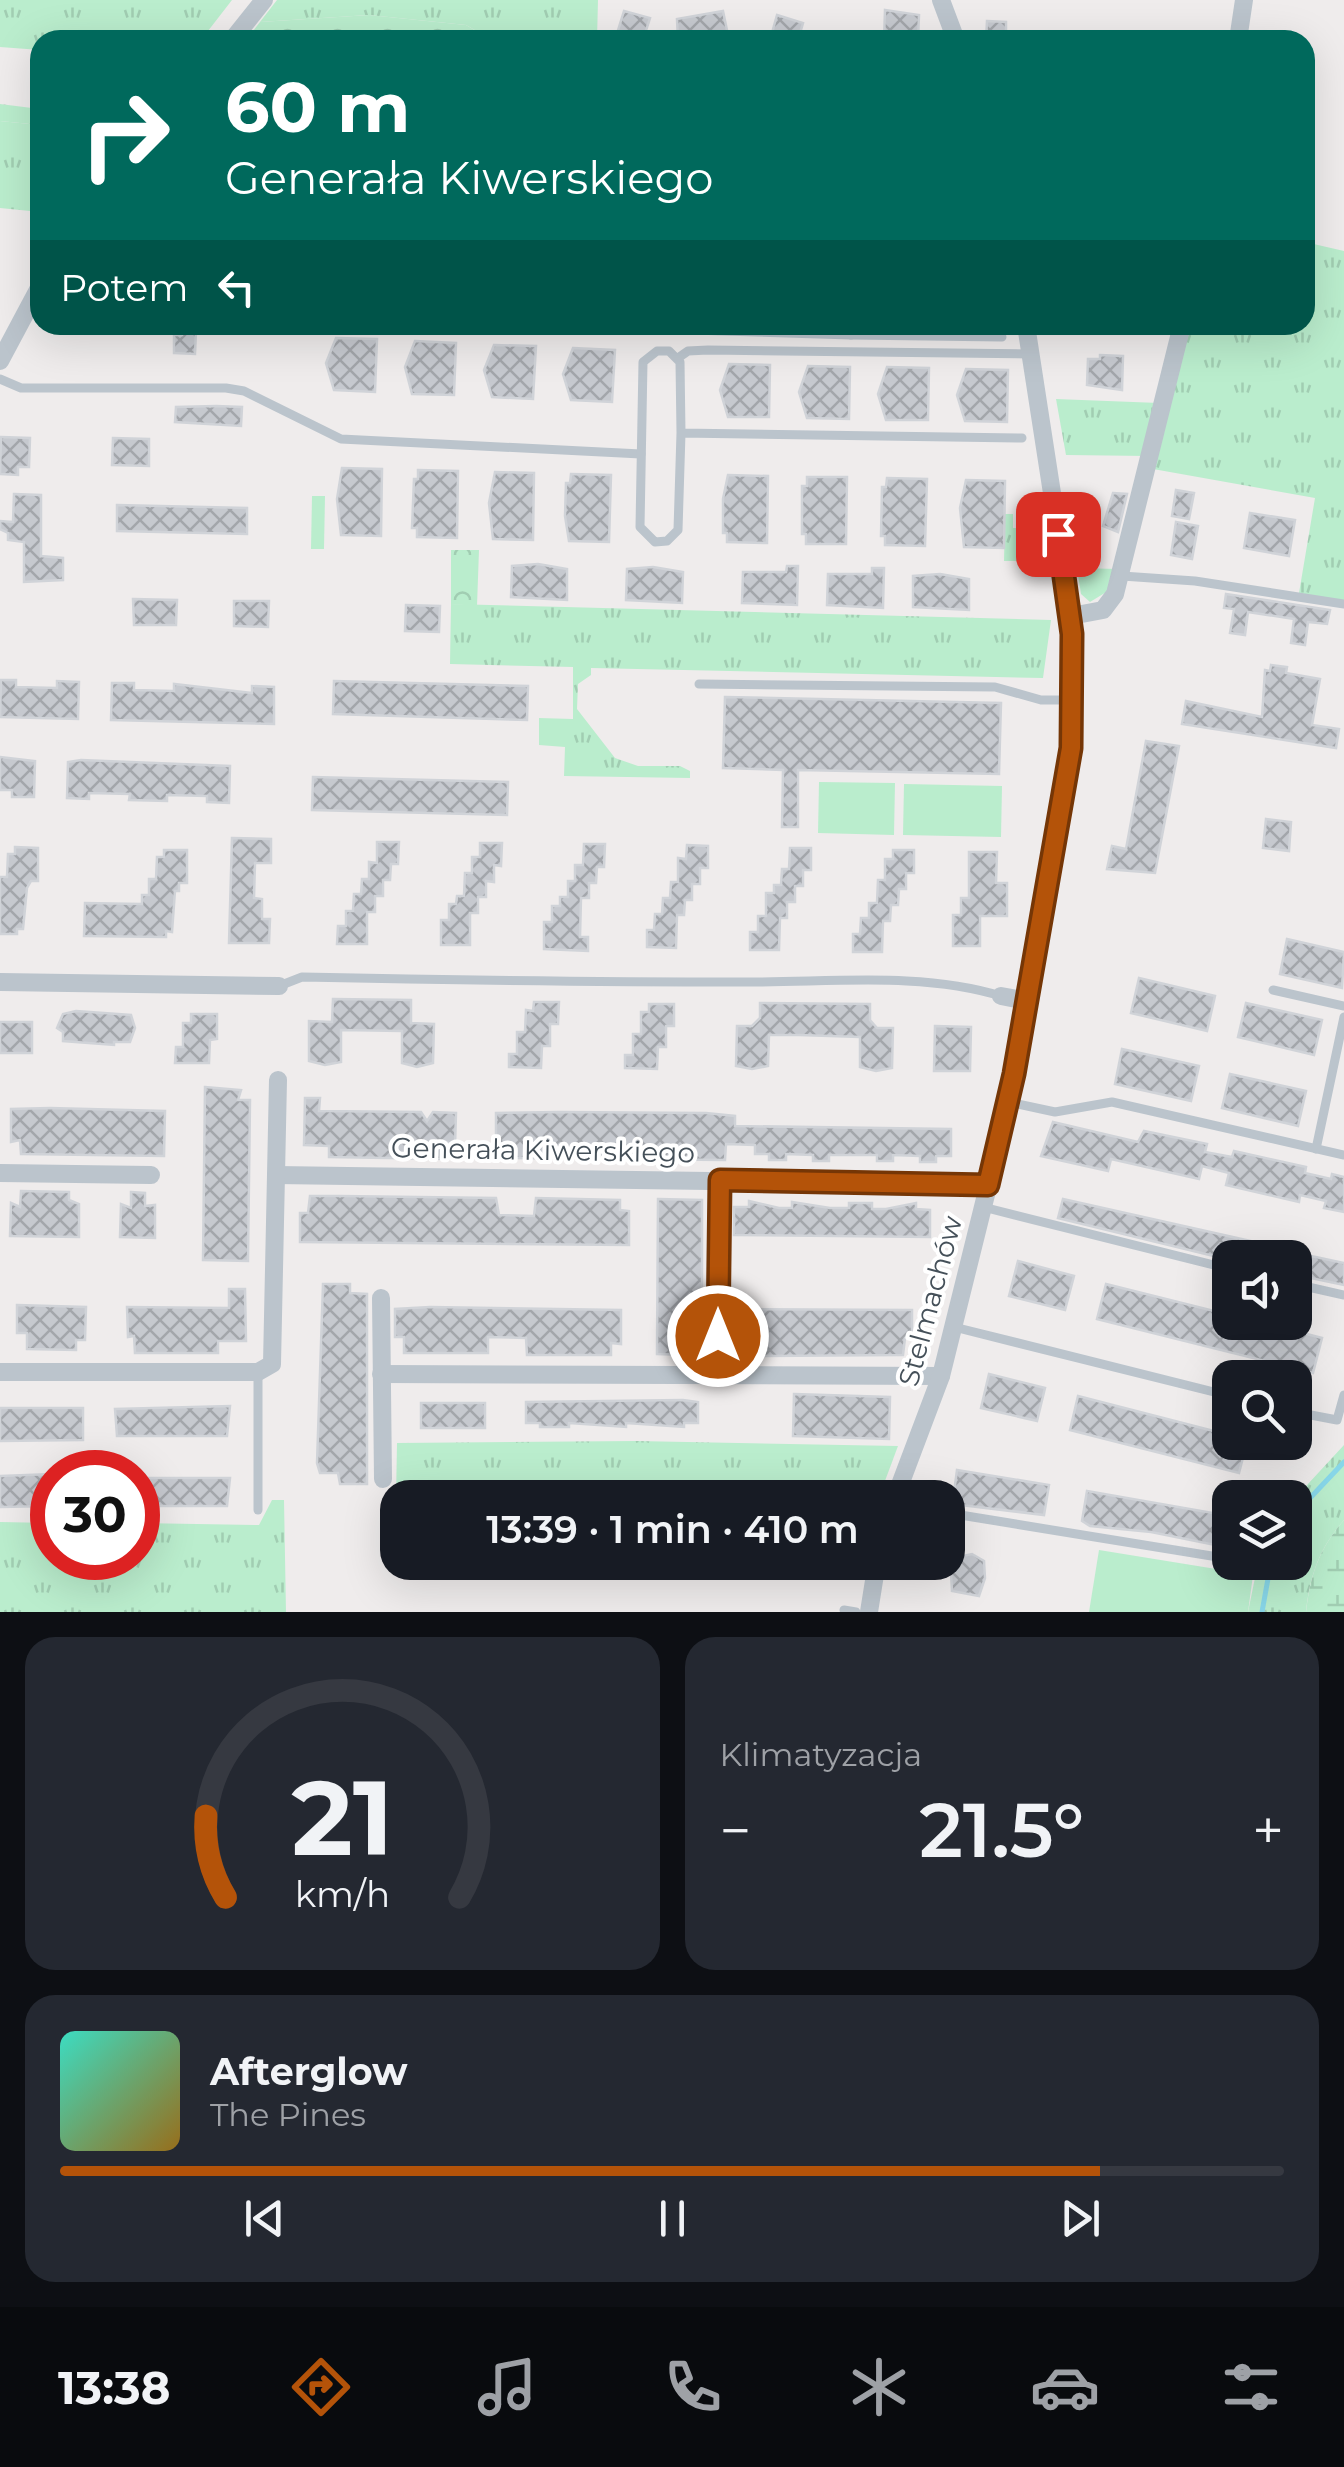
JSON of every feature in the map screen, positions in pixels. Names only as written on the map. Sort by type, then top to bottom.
[{"type":"street","points":[[240,30],[264,0]]},
{"type":"street","points":[[941,0],[952,30]]},
{"type":"street","points":[[1240,30],[1244,0]]},
{"type":"street","points":[[0,361],[30,305]]},
{"type":"street","name":"Stelmachów","points":[[902,1480],[942,1376],[1009,1102],[1068,769],[1074,700],[1071,616],[1028,335]]},
{"type":"street","points":[[1071,616],[1103,610],[1122,576],[1180,335]]},
{"type":"street","points":[[0,982],[279,986]]},
{"type":"street","points":[[1000,996],[1027,1001]]},
{"type":"street","points":[[0,1372],[262,1371],[272,1364],[278,1080]]},
{"type":"street","points":[[0,1173],[151,1174]]},
{"type":"street","name":"Generała Kiwerskiego","points":[[276,1175],[988,1185]]},
{"type":"street","points":[[718,1375],[720,1180]]},
{"type":"street","points":[[381,1298],[382,1479]]},
{"type":"street","points":[[381,1374],[942,1376]]},
{"type":"street","points":[[869,1612],[874,1580]]},
{"type":"lane","points":[[946,335],[1002,338]]},
{"type":"lane","points":[[656,350],[678,358],[678,530],[662,543],[648,540],[640,527],[643,362],[656,350]]},
{"type":"lane","points":[[678,358],[688,351],[708,350],[1032,354]]},
{"type":"lane","points":[[0,378],[21,388],[135,384],[244,391],[341,439],[641,454]]},
{"type":"lane","points":[[681,433],[1022,438]]},
{"type":"lane","points":[[1122,576],[1195,582],[1344,604]]},
{"type":"lane","points":[[700,684],[995,686],[1042,700],[1074,700]]},
{"type":"lane","points":[[279,986],[302,977],[869,982],[958,986],[1000,996]]},
{"type":"lane","points":[[1272,990],[1344,1006]]},
{"type":"lane","points":[[1316,1149],[1344,1017]]},
{"type":"lane","points":[[1009,1102],[1055,1112],[1112,1102],[1344,1156]]},
{"type":"lane","points":[[983,1207],[1212,1264]]},
{"type":"lane","points":[[1312,1288],[1344,1295]]},
{"type":"lane","points":[[954,1327],[1212,1392]]},
{"type":"lane","points":[[258,1510],[262,1371]]},
{"type":"lane","points":[[1312,1415],[1337,1420],[1344,1395]]},
{"type":"lane","points":[[965,1517],[1212,1556]]},
{"type":"lane","points":[[844,1610],[856,1612]]},
{"type":"green space","points":[[0,0],[232,0],[209,30],[30,30],[30,49],[0,47]]},
{"type":"green space","points":[[277,0],[598,0],[597,30],[475,30],[466,25],[369,15],[260,22]]},
{"type":"green space","points":[[369,15],[466,25],[475,30],[254,30],[260,22]]},
{"type":"green space","points":[[0,104],[30,108],[30,124],[0,121]]},
{"type":"green space","points":[[0,121],[30,124],[30,211],[0,208]]},
{"type":"green space","points":[[1315,244],[1344,251],[1344,601],[1299,593],[1315,498],[1153,469],[1185,335],[1315,335]]},
{"type":"green space","points":[[1056,399],[1159,403],[1148,456],[1066,455]]},
{"type":"green space","points":[[312,496],[325,496],[324,549],[311,549]]},
{"type":"green space","points":[[1005,514],[1013,514],[1013,528],[1030,528],[1030,559],[1046,561],[1004,561]]},
{"type":"green space","points":[[451,550],[479,550],[477,606],[451,604]]},
{"type":"green space","points":[[1077,568],[1119,569],[1108,591],[1090,602],[1081,594]]},
{"type":"green space","points":[[451,604],[1051,620],[1043,678],[591,668],[591,675],[578,684],[577,709],[615,758],[638,766],[680,766],[690,771],[690,778],[564,776],[565,747],[539,745],[539,718],[573,719],[573,667],[450,664]]},
{"type":"green space","points":[[819,782],[895,783],[894,835],[818,833]]},
{"type":"green space","points":[[904,784],[1002,786],[1001,837],[903,835]]},
{"type":"green space","points":[[636,1441],[898,1446],[885,1480],[396,1480],[397,1443]]},
{"type":"green space","points":[[1344,1445],[1344,1520],[1328,1541],[1312,1579],[1312,1480]]},
{"type":"green space","points":[[272,1500],[284,1500],[286,1612],[0,1612],[0,1522],[30,1523],[30,1580],[160,1580],[160,1523],[259,1525]]},
{"type":"green space","points":[[1344,1520],[1344,1612],[1306,1612],[1317,1563]]},
{"type":"green space","points":[[1099,1550],[1212,1568],[1212,1580],[1252,1580],[1248,1612],[1089,1612]]},
{"type":"green space","points":[[1255,1580],[1312,1580],[1306,1612],[1248,1612]]},
{"type":"building","points":[[885,10],[919,15],[918,30],[884,30]]},
{"type":"building","points":[[624,11],[650,18],[646,30],[618,30]]},
{"type":"building","points":[[723,11],[727,30],[678,30],[677,19]]},
{"type":"building","points":[[777,15],[803,23],[801,30],[773,30]]},
{"type":"building","points":[[987,21],[1006,22],[1006,30],[987,30]]},
{"type":"building","points":[[174,335],[196,335],[195,354],[174,353]]},
{"type":"building","points":[[336,338],[377,339],[375,392],[334,390],[326,363]]},
{"type":"building","points":[[415,341],[456,343],[454,395],[412,394],[405,367]]},
{"type":"building","points":[[494,345],[536,346],[533,399],[492,397],[484,370]]},
{"type":"building","points":[[573,348],[615,350],[612,402],[571,400],[563,374]]},
{"type":"building","points":[[1100,355],[1123,356],[1122,390],[1087,385],[1088,359],[1100,359]]},
{"type":"building","points":[[729,364],[770,365],[769,417],[728,417],[720,390]]},
{"type":"building","points":[[808,366],[850,367],[849,419],[807,418],[799,392]]},
{"type":"building","points":[[887,367],[929,368],[928,420],[886,420],[878,394]]},
{"type":"building","points":[[966,369],[1008,370],[1007,422],[965,421],[957,395]]},
{"type":"building","points":[[176,407],[242,407],[241,426],[175,422]]},
{"type":"building","points":[[1,437],[30,438],[29,467],[18,467],[18,475],[0,474]]},
{"type":"building","points":[[113,438],[149,439],[149,466],[112,465]]},
{"type":"building","points":[[342,468],[382,469],[381,536],[341,535],[337,499]]},
{"type":"building","points":[[418,470],[458,471],[457,538],[417,537],[417,528],[412,528],[414,479],[418,479]]},
{"type":"building","points":[[495,472],[534,473],[533,540],[493,539],[489,503]]},
{"type":"building","points":[[571,474],[611,475],[609,542],[569,541],[565,516],[566,483],[570,483]]},
{"type":"building","points":[[728,475],[768,476],[767,543],[727,542],[727,533],[723,533],[723,499]]},
{"type":"building","points":[[807,477],[847,477],[846,544],[806,544],[806,534],[802,534],[802,486],[807,486]]},
{"type":"building","points":[[887,478],[927,479],[925,546],[885,545],[885,536],[881,536],[882,487],[886,487]]},
{"type":"building","points":[[966,480],[1005,481],[1004,548],[964,547],[960,508]]},
{"type":"building","points":[[1176,490],[1194,493],[1189,519],[1172,516]]},
{"type":"building","points":[[1113,493],[1127,494],[1118,532],[1103,526]]},
{"type":"building","points":[[14,494],[41,495],[41,556],[63,558],[63,580],[24,582],[24,542],[8,540],[8,533],[0,529],[0,521],[13,522]]},
{"type":"building","points":[[117,505],[247,508],[247,534],[117,531]]},
{"type":"building","points":[[1250,513],[1295,520],[1289,556],[1244,548]]},
{"type":"building","points":[[1176,522],[1198,526],[1192,559],[1171,555]]},
{"type":"building","points":[[538,564],[567,569],[567,600],[511,597],[512,566]]},
{"type":"building","points":[[787,566],[798,566],[797,605],[742,603],[743,572],[786,572]]},
{"type":"building","points":[[653,567],[683,572],[682,603],[626,600],[627,569]]},
{"type":"building","points":[[872,568],[884,568],[883,608],[827,605],[828,574],[872,574]]},
{"type":"building","points":[[940,574],[969,579],[969,610],[913,607],[913,576]]},
{"type":"building","points":[[1226,594],[1330,610],[1327,624],[1308,622],[1305,645],[1291,643],[1294,619],[1248,612],[1245,635],[1230,633],[1234,609],[1224,608]]},
{"type":"building","points":[[133,599],[177,600],[176,625],[134,625]]},
{"type":"building","points":[[234,601],[269,601],[268,627],[234,626]]},
{"type":"building","points":[[406,605],[440,606],[439,632],[405,631]]},
{"type":"building","points":[[1271,665],[1287,667],[1286,673],[1320,679],[1312,725],[1339,729],[1336,748],[1182,724],[1186,701],[1262,717],[1265,670],[1270,671]]},
{"type":"building","points":[[1,680],[16,680],[16,687],[57,688],[57,681],[79,682],[78,719],[0,717]]},
{"type":"building","points":[[334,681],[528,686],[527,720],[333,714]]},
{"type":"building","points":[[112,683],[134,683],[134,690],[174,691],[174,684],[252,693],[252,686],[274,687],[274,724],[111,720]]},
{"type":"building","points":[[725,697],[1001,703],[999,774],[798,770],[798,827],[782,827],[783,770],[723,768]]},
{"type":"building","points":[[1146,741],[1179,746],[1155,873],[1107,869],[1112,846],[1126,849]]},
{"type":"building","points":[[0,757],[35,761],[34,797],[12,797],[12,790],[0,790]]},
{"type":"building","points":[[68,762],[230,766],[229,803],[207,802],[207,796],[167,795],[167,801],[129,800],[130,794],[89,793],[89,799],[67,798]]},
{"type":"building","points":[[313,777],[508,782],[507,815],[312,810]]},
{"type":"building","points":[[1266,819],[1291,822],[1289,851],[1263,848]]},
{"type":"building","points":[[232,838],[271,839],[271,863],[255,863],[254,898],[262,899],[262,919],[270,919],[269,943],[229,943]]},
{"type":"building","points":[[377,842],[399,842],[398,864],[391,864],[390,880],[383,880],[383,896],[375,896],[375,912],[367,912],[367,944],[337,944],[338,926],[346,926],[346,911],[353,911],[354,894],[361,894],[362,879],[369,879],[369,862],[377,863]]},
{"type":"building","points":[[480,843],[502,843],[501,866],[494,865],[494,882],[486,881],[486,897],[478,897],[478,913],[470,913],[470,945],[441,945],[441,920],[449,920],[449,904],[456,904],[457,896],[464,896],[465,873],[472,873],[472,857],[480,857]]},
{"type":"building","points":[[584,844],[605,844],[604,867],[597,867],[596,883],[589,883],[589,898],[581,898],[580,937],[588,937],[588,951],[544,949],[544,922],[552,922],[552,906],[560,906],[560,897],[568,897],[568,881],[575,881],[575,865],[583,865]]},
{"type":"building","points":[[687,845],[708,846],[708,868],[700,868],[700,884],[692,884],[692,900],[685,900],[684,915],[677,915],[676,948],[647,947],[647,930],[654,930],[655,914],[662,914],[663,898],[670,898],[671,882],[678,882],[678,858],[686,859]]},
{"type":"building","points":[[15,847],[38,848],[38,881],[31,881],[27,888],[23,929],[17,929],[17,934],[0,934],[0,877],[7,877],[8,854],[15,854]]},
{"type":"building","points":[[790,848],[811,848],[811,870],[803,870],[803,886],[795,886],[795,902],[787,902],[787,918],[780,918],[779,950],[750,950],[750,932],[758,932],[758,916],[766,916],[766,893],[774,893],[774,885],[781,885],[782,869],[789,869]]},
{"type":"building","points":[[164,850],[187,850],[187,883],[179,883],[179,891],[175,891],[172,932],[166,931],[166,937],[84,936],[85,903],[142,904],[142,895],[149,895],[149,879],[156,879],[157,857],[164,857]]},
{"type":"building","points":[[893,850],[914,850],[914,873],[906,873],[906,889],[899,889],[898,905],[891,905],[890,921],[883,921],[882,952],[853,952],[853,934],[860,934],[861,918],[869,918],[869,903],[877,903],[878,880],[885,880],[885,859],[893,859]]},
{"type":"building","points":[[969,852],[997,852],[996,883],[1007,883],[1007,916],[980,916],[980,946],[953,946],[953,915],[961,915],[961,898],[969,898]]},
{"type":"building","points":[[1287,939],[1344,952],[1342,988],[1280,974]]},
{"type":"building","points":[[1139,978],[1215,996],[1207,1031],[1131,1013]]},
{"type":"building","points":[[333,999],[411,1000],[411,1023],[434,1024],[433,1063],[417,1067],[402,1063],[402,1031],[341,1030],[341,1062],[325,1065],[309,1061],[309,1021],[332,1022]]},
{"type":"building","points":[[534,1002],[559,1002],[558,1024],[550,1024],[550,1046],[542,1046],[541,1068],[509,1067],[509,1054],[517,1054],[517,1032],[525,1032],[526,1010],[533,1011]]},
{"type":"building","points":[[760,1003],[870,1004],[870,1020],[877,1028],[893,1028],[892,1068],[876,1071],[860,1067],[860,1037],[799,1035],[769,1035],[768,1066],[736,1066],[737,1026],[752,1026],[760,1018]]},
{"type":"building","points":[[1246,1003],[1322,1020],[1314,1055],[1238,1037]]},
{"type":"building","points":[[649,1004],[674,1004],[674,1026],[666,1026],[666,1047],[658,1047],[657,1069],[625,1068],[625,1055],[633,1055],[633,1034],[641,1034],[641,1012],[649,1012]]},
{"type":"building","points":[[76,1011],[131,1015],[135,1028],[130,1042],[114,1045],[63,1041],[63,1032],[57,1028],[63,1014]]},
{"type":"building","points":[[191,1014],[217,1014],[217,1039],[210,1040],[209,1063],[175,1063],[176,1047],[183,1047],[183,1023],[191,1023]]},
{"type":"building","points":[[0,1022],[32,1022],[32,1053],[0,1053]]},
{"type":"building","points":[[935,1026],[971,1027],[970,1071],[934,1071]]},
{"type":"building","points":[[1122,1049],[1199,1066],[1191,1101],[1115,1084]]},
{"type":"building","points":[[1230,1074],[1306,1091],[1298,1126],[1222,1108]]},
{"type":"building","points":[[205,1087],[241,1090],[238,1100],[250,1100],[248,1261],[203,1260]]},
{"type":"building","points":[[305,1098],[320,1098],[319,1111],[421,1112],[427,1121],[433,1112],[456,1113],[455,1146],[446,1142],[446,1159],[329,1157],[329,1146],[304,1145]]},
{"type":"building","points":[[11,1109],[165,1111],[164,1156],[21,1154],[20,1140],[11,1142]]},
{"type":"building","points":[[496,1113],[706,1113],[735,1116],[735,1126],[951,1129],[951,1156],[936,1156],[936,1162],[920,1162],[920,1156],[893,1155],[893,1161],[877,1161],[877,1155],[829,1155],[829,1161],[813,1161],[813,1155],[786,1154],[786,1160],[769,1160],[769,1154],[755,1154],[755,1145],[726,1144],[725,1160],[505,1158],[505,1150],[496,1146]]},
{"type":"building","points":[[1053,1122],[1138,1142],[1144,1131],[1207,1144],[1205,1152],[1232,1157],[1234,1151],[1306,1167],[1305,1173],[1331,1179],[1332,1174],[1344,1177],[1344,1212],[1324,1208],[1326,1201],[1300,1195],[1299,1202],[1226,1185],[1229,1173],[1202,1166],[1199,1179],[1111,1159],[1108,1171],[1041,1156]]},
{"type":"building","points":[[21,1191],[69,1192],[69,1200],[79,1204],[79,1237],[10,1236],[11,1203],[20,1207]]},
{"type":"building","points":[[131,1192],[145,1193],[145,1206],[155,1205],[155,1238],[120,1237],[121,1204],[131,1208]]},
{"type":"building","points":[[310,1196],[496,1198],[499,1215],[534,1216],[536,1198],[620,1200],[620,1210],[629,1211],[629,1245],[300,1242],[300,1213],[308,1213]]},
{"type":"building","points":[[658,1199],[702,1200],[702,1346],[686,1346],[685,1355],[657,1354]]},
{"type":"building","points":[[1063,1199],[1246,1240],[1212,1240],[1212,1256],[1058,1218]]},
{"type":"building","points":[[749,1201],[779,1208],[792,1208],[792,1202],[830,1208],[872,1203],[872,1209],[916,1203],[916,1209],[930,1210],[930,1237],[734,1235],[734,1207],[749,1207]]},
{"type":"building","points":[[1312,1256],[1344,1263],[1344,1285],[1312,1278]]},
{"type":"building","points":[[1018,1261],[1074,1276],[1065,1310],[1009,1296]]},
{"type":"building","points":[[323,1284],[350,1284],[350,1293],[367,1294],[367,1484],[340,1484],[338,1473],[320,1473],[317,1463]]},
{"type":"building","points":[[1106,1284],[1212,1310],[1212,1340],[1322,1338],[1313,1373],[1312,1360],[1261,1360],[1097,1319]]},
{"type":"building","points":[[229,1289],[245,1289],[246,1341],[218,1341],[218,1353],[135,1353],[134,1336],[128,1337],[127,1307],[229,1308]]},
{"type":"building","points":[[17,1305],[86,1307],[85,1340],[76,1340],[76,1350],[27,1349],[27,1333],[17,1333]]},
{"type":"building","points":[[395,1309],[621,1310],[621,1344],[611,1343],[611,1355],[527,1355],[526,1338],[488,1337],[488,1353],[404,1353],[404,1337],[395,1337]]},
{"type":"building","points":[[740,1309],[912,1310],[912,1338],[905,1338],[903,1355],[750,1356],[749,1338],[741,1338]]},
{"type":"building","points":[[989,1374],[1045,1388],[1037,1421],[981,1408]]},
{"type":"building","points":[[794,1394],[890,1397],[889,1439],[793,1436]]},
{"type":"building","points":[[1078,1396],[1212,1431],[1212,1460],[1242,1460],[1239,1473],[1070,1430]]},
{"type":"building","points":[[526,1402],[698,1402],[698,1423],[684,1423],[684,1427],[569,1423],[569,1427],[540,1427],[540,1423],[526,1423]]},
{"type":"building","points":[[421,1403],[485,1403],[485,1428],[421,1428]]},
{"type":"building","points":[[230,1406],[227,1436],[117,1436],[115,1409]]},
{"type":"building","points":[[0,1408],[83,1408],[83,1440],[0,1441]]},
{"type":"building","points":[[957,1470],[1049,1485],[1044,1515],[965,1505],[965,1480],[956,1480]]},
{"type":"building","points":[[30,1475],[30,1506],[0,1507],[0,1476]]},
{"type":"building","points":[[160,1478],[230,1478],[227,1506],[160,1506]]},
{"type":"building","points":[[1087,1491],[1212,1513],[1212,1544],[1151,1532],[1090,1526],[1082,1521]]},
{"type":"building","points":[[972,1554],[984,1561],[985,1578],[979,1596],[952,1591],[951,1580],[965,1580],[965,1556]]},
{"type":"waterway","points":[[1312,1496],[1344,1462]]},
{"type":"waterway","points":[[1262,1612],[1268,1580]]},
{"type":"route","points":[[718,1336],[720,1180],[988,1185],[1009,1102],[1071,748],[1072,634],[1058,534]]}]
